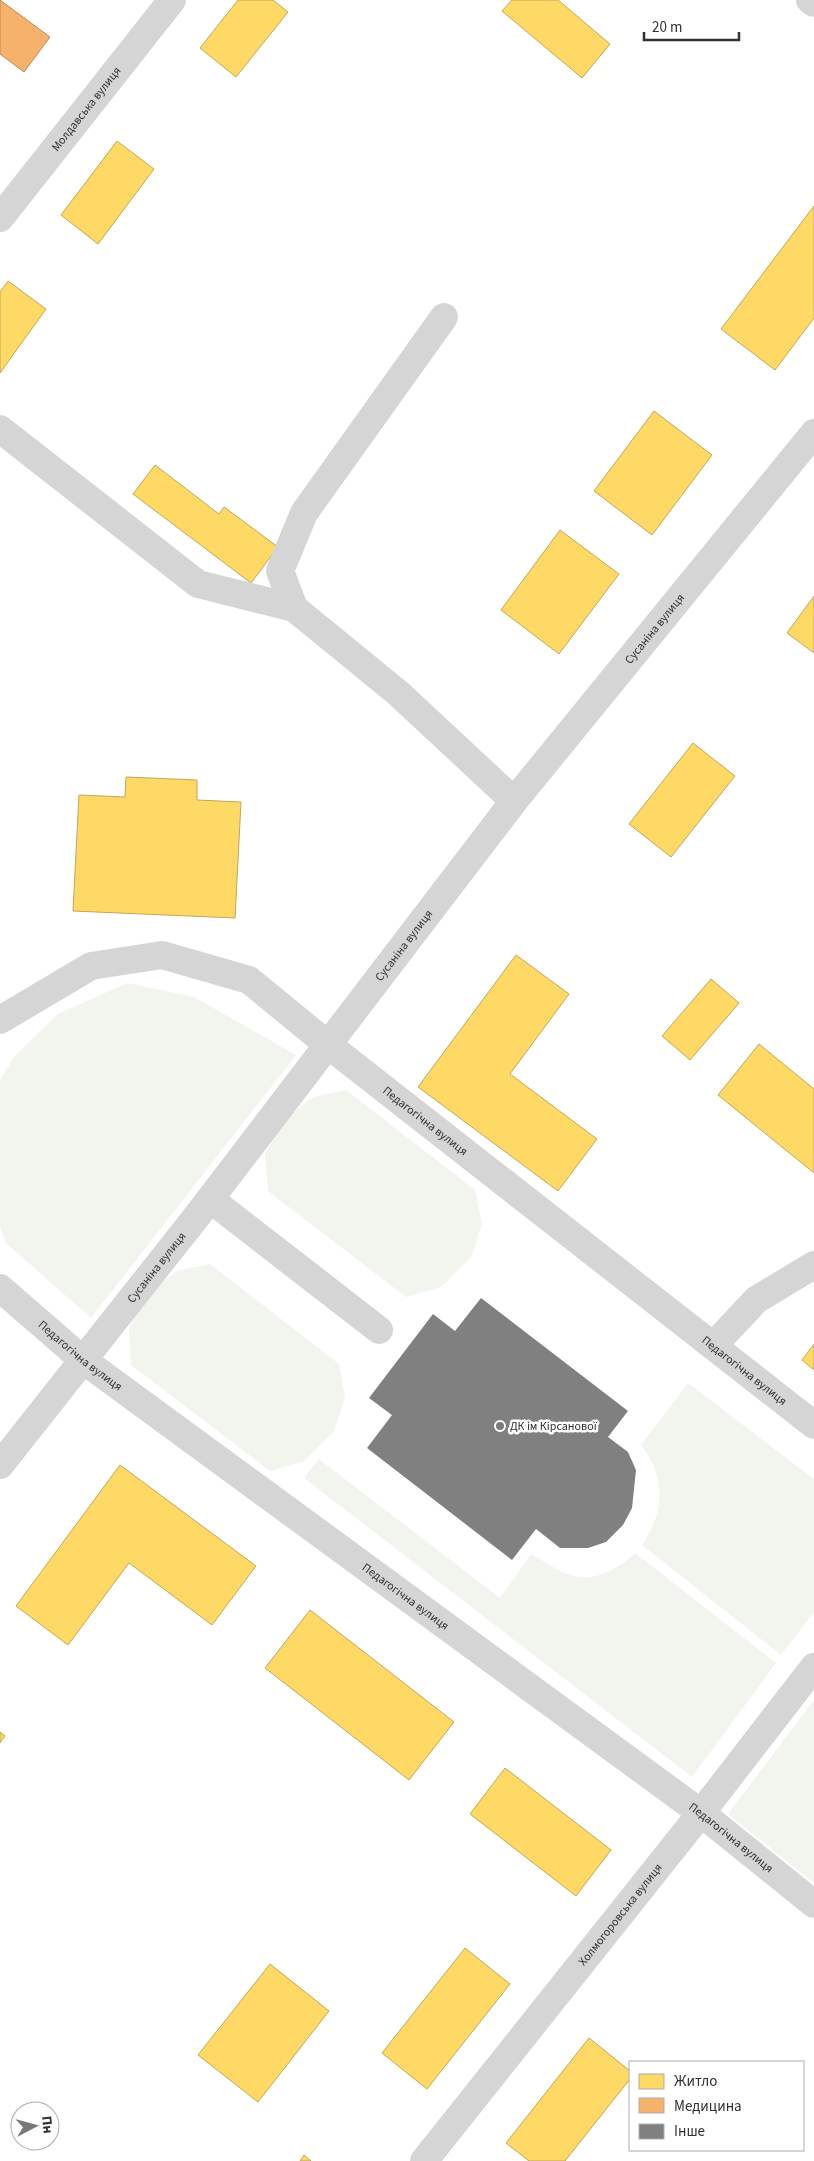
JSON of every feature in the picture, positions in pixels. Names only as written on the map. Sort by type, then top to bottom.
[{"type":"street","name":"Молдавська вулиця","points":[[0,218],[172,0]]},
{"type":"street","points":[[810,0],[814,3]]},
{"type":"street","points":[[294,608],[280,571],[304,513],[444,317]]},
{"type":"street","points":[[0,429],[198,584],[294,608],[398,693],[514,801]]},
{"type":"street","name":"Сусаніна вулиця","points":[[0,1464],[210,1198],[514,801],[814,433]]},
{"type":"street","name":"Педагогічна вулиця","points":[[0,1019],[91,966],[162,955],[249,980],[327,1044],[814,1425]]},
{"type":"street","points":[[210,1198],[379,1330]]},
{"type":"street","points":[[713,1346],[756,1300],[814,1265]]},
{"type":"street","name":"Педагогічна вулиця","points":[[0,1288],[83,1360],[701,1813],[814,1904]]},
{"type":"street","name":"Холмогоровська вулиця","points":[[424,2161],[701,1813],[814,1667]]},
{"type":"shaded area","points":[[127,983],[194,997],[296,1055],[91,1318],[6,1243],[0,1227],[0,1080],[14,1057],[58,1014]]},
{"type":"shaded area","points":[[346,1090],[475,1190],[482,1224],[471,1257],[441,1287],[406,1297],[268,1191],[265,1154],[283,1121],[313,1097]]},
{"type":"shaded area","points":[[210,1264],[339,1364],[345,1398],[334,1431],[304,1461],[270,1471],[131,1365],[129,1328],[146,1295],[177,1271]]},
{"type":"shaded area","points":[[688,1383],[814,1479],[814,1612],[781,1655],[642,1545],[655,1520],[660,1495],[655,1470],[641,1445]]},
{"type":"shaded area","points":[[319,1459],[500,1598],[531,1554],[565,1573],[584,1577],[603,1574],[612,1570],[635,1553],[776,1663],[692,1777],[304,1478]]},
{"type":"shaded area","points":[[814,1700],[814,1883],[728,1814]]},
{"type":"building: Житло","points":[[238,0],[273,0],[288,12],[236,77],[200,48]]},
{"type":"building: Житло","points":[[512,0],[558,0],[610,44],[582,78],[502,11]]},
{"type":"building: Житло","points":[[117,141],[154,169],[98,244],[61,215]]},
{"type":"building: Житло","points":[[814,206],[814,318],[775,370],[721,329]]},
{"type":"building: Житло","points":[[8,281],[46,309],[0,373],[0,292]]},
{"type":"building: Житло","points":[[654,411],[712,455],[652,535],[594,491]]},
{"type":"building: Житло","points":[[155,465],[219,514],[224,507],[278,547],[251,583],[133,494]]},
{"type":"building: Житло","points":[[560,530],[619,574],[559,654],[501,610]]},
{"type":"building: Житло","points":[[814,596],[814,653],[787,633]]},
{"type":"building: Житло","points":[[693,743],[735,776],[671,857],[629,824]]},
{"type":"building: Житло","points":[[126,777],[197,780],[197,800],[241,802],[235,918],[73,911],[79,795],[125,797]]},
{"type":"building: Житло","points":[[516,955],[569,994],[510,1074],[597,1139],[558,1191],[418,1087]]},
{"type":"building: Житло","points":[[711,979],[739,1003],[690,1060],[662,1036]]},
{"type":"building: Житло","points":[[759,1044],[814,1089],[814,1173],[718,1095]]},
{"type":"building: Житло","points":[[814,1344],[814,1370],[802,1360]]},
{"type":"building: Житло","points":[[120,1465],[256,1566],[212,1625],[129,1563],[68,1645],[16,1606]]},
{"type":"building: Житло","points":[[310,1610],[454,1722],[409,1780],[265,1668]]},
{"type":"building: Житло","points":[[0,1732],[5,1736],[0,1743]]},
{"type":"building: Житло","points":[[505,1768],[611,1850],[576,1896],[470,1814]]},
{"type":"building: Житло","points":[[465,1948],[510,1984],[427,2089],[382,2053]]},
{"type":"building: Житло","points":[[270,1964],[329,2011],[258,2102],[198,2055]]},
{"type":"building: Житло","points":[[589,2038],[629,2070],[629,2080],[565,2161],[529,2161],[506,2143]]},
{"type":"building: Житло","points":[[304,2155],[311,2161],[300,2161]]},
{"type":"building: Медицина","points":[[0,0],[50,37],[24,72],[0,54]]},
{"type":"building: Інше","name":"ДК ім Кірсанової","points":[[481,1298],[628,1411],[608,1437],[628,1452],[636,1470],[632,1508],[623,1525],[606,1542],[588,1548],[560,1548],[536,1529],[512,1560],[367,1448],[392,1415],[369,1398],[433,1314],[455,1331]]},
{"type":"place","name":"ДК ім Кірсанової","points":[[500,1426]]}]
